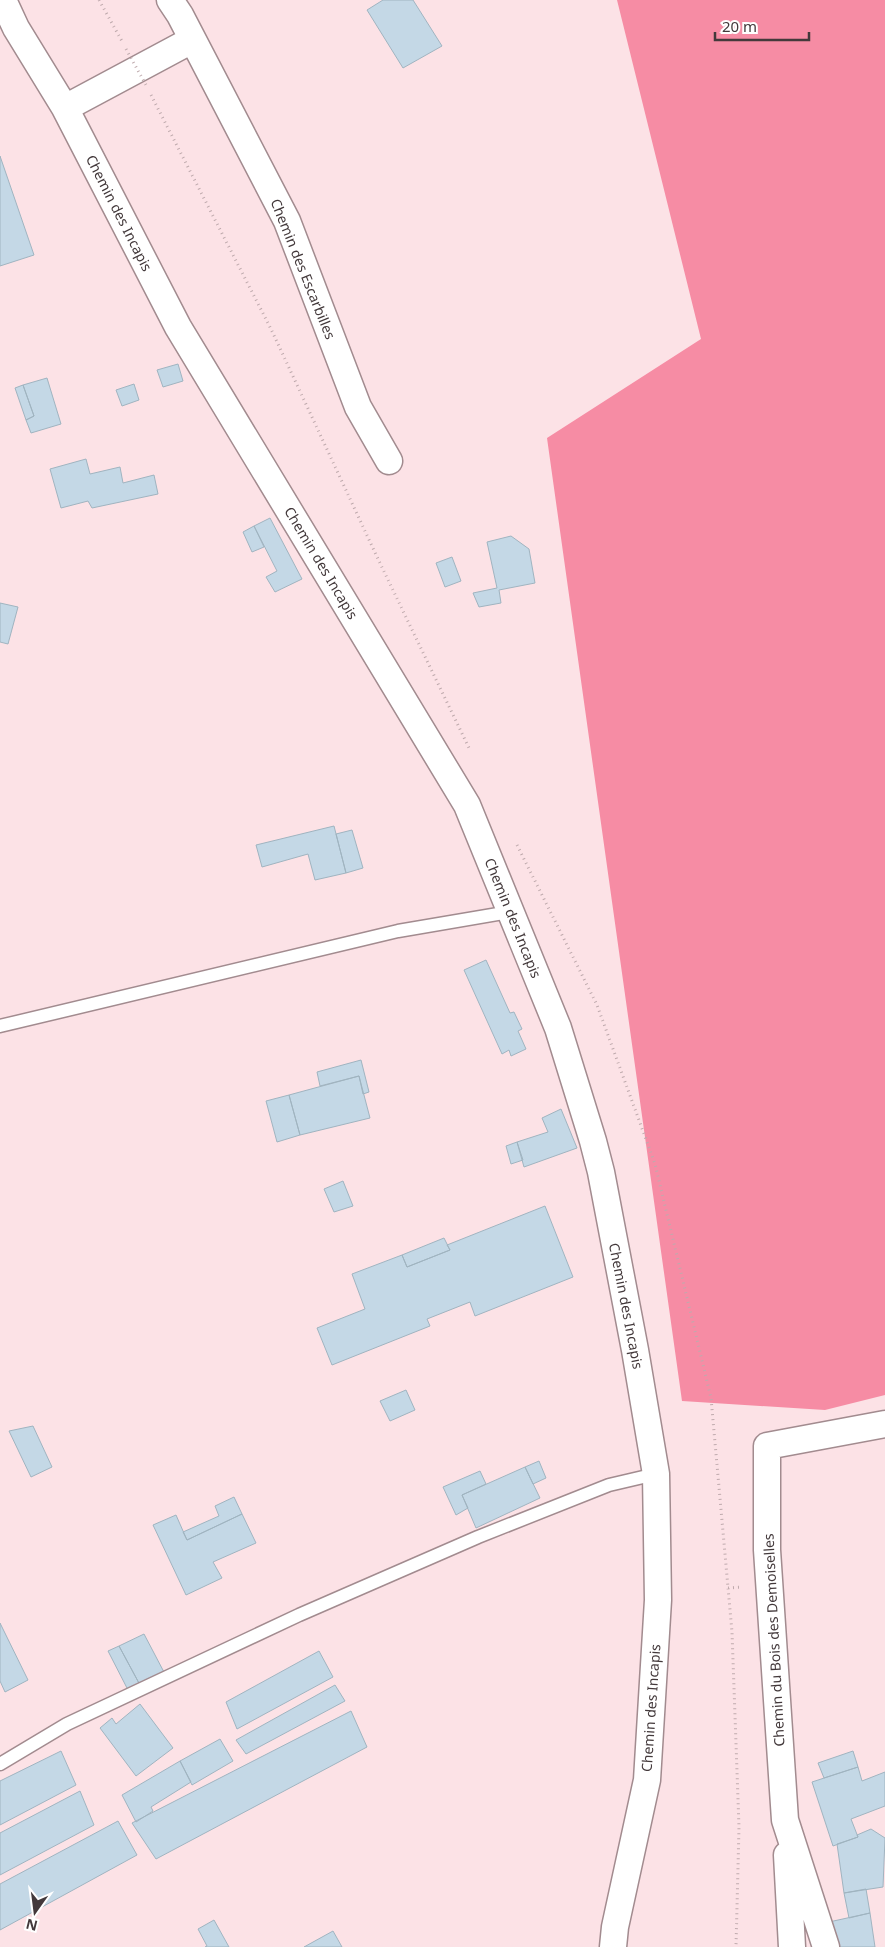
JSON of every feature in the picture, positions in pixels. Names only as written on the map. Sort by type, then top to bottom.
[{"type":"street","name":"Chemin des Incapis","points":[[3,0],[16,28],[65,108],[178,327],[467,805],[558,1028],[593,1141],[628,1316],[656,1474],[658,1600],[647,1780],[615,1927],[613,1947]]},
{"type":"street","name":"Chemin des Escarbilles","points":[[170,0],[180,15],[287,221],[358,407],[389,461]]},
{"type":"street","points":[[65,108],[192,40]]},
{"type":"street","name":"Chemin du Bois des Demoiselles","points":[[826,1947],[785,1820],[767,1550],[767,1446],[885,1424]]},
{"type":"street","points":[[785,1820],[792,1947]]},
{"type":"lane","points":[[0,1026],[398,931],[510,912]]},
{"type":"lane","points":[[0,1764],[67,1724],[299,1615],[478,1537],[600,1489],[656,1474]]},
{"type":"path","points":[[99,0],[146,85]]},
{"type":"shaded area","points":[[617,0],[885,0],[885,1395],[825,1410],[682,1401],[547,438],[701,339]]},
{"type":"building","points":[[383,0],[413,0],[442,46],[403,68],[367,10]]},
{"type":"building","points":[[0,156],[34,255],[0,266]]},
{"type":"building","points":[[178,364],[183,381],[163,387],[157,370]]},
{"type":"building","points":[[47,378],[61,424],[31,433],[26,420],[34,416],[23,385]]},
{"type":"building","points":[[134,384],[139,400],[122,406],[116,390]]},
{"type":"building","points":[[23,385],[34,416],[26,420],[15,388]]},
{"type":"building","points":[[86,459],[90,474],[120,467],[123,483],[154,475],[158,494],[92,508],[88,501],[61,508],[50,469]]},
{"type":"building","points":[[270,518],[302,579],[275,592],[266,577],[277,571],[254,526]]},
{"type":"building","points":[[254,526],[264,547],[252,552],[243,532]]},
{"type":"building","points":[[511,536],[529,549],[535,583],[499,590],[501,603],[479,607],[473,593],[497,588],[487,542]]},
{"type":"building","points":[[452,557],[461,581],[445,587],[436,563]]},
{"type":"building","points":[[0,603],[18,607],[8,644],[0,642]]},
{"type":"building","points":[[334,826],[346,873],[315,880],[308,854],[262,867],[256,845]]},
{"type":"building","points":[[352,830],[363,868],[346,873],[336,834]]},
{"type":"building","points":[[486,960],[510,1013],[514,1012],[522,1029],[518,1031],[526,1049],[511,1056],[509,1050],[502,1054],[464,970]]},
{"type":"building","points":[[361,1060],[369,1092],[363,1094],[359,1076],[320,1086],[317,1072]]},
{"type":"building","points":[[359,1076],[370,1118],[300,1135],[289,1095]]},
{"type":"building","points":[[289,1095],[300,1135],[277,1142],[266,1101]]},
{"type":"building","points":[[561,1109],[577,1148],[524,1167],[517,1142],[548,1132],[542,1118]]},
{"type":"building","points":[[517,1142],[523,1160],[511,1164],[506,1146]]},
{"type":"building","points":[[343,1181],[353,1206],[334,1212],[324,1189]]},
{"type":"building","points":[[545,1206],[573,1277],[475,1316],[470,1302],[427,1319],[430,1326],[332,1365],[317,1328],[365,1309],[352,1274],[402,1255],[407,1267],[450,1250],[447,1245]]},
{"type":"building","points":[[444,1238],[450,1250],[407,1267],[402,1255]]},
{"type":"building","points":[[406,1390],[415,1410],[390,1421],[380,1401]]},
{"type":"building","points":[[33,1426],[52,1467],[31,1477],[9,1431]]},
{"type":"building","points":[[539,1461],[546,1478],[533,1484],[525,1467]]},
{"type":"building","points":[[525,1467],[540,1498],[476,1528],[462,1495]]},
{"type":"building","points":[[480,1471],[486,1484],[462,1495],[468,1508],[456,1515],[443,1487]]},
{"type":"building","points":[[234,1497],[242,1514],[187,1540],[183,1532],[219,1516],[215,1506]]},
{"type":"building","points":[[242,1514],[256,1543],[213,1562],[222,1578],[186,1595],[153,1525],[176,1515],[187,1540]]},
{"type":"building","points":[[0,1623],[28,1680],[5,1692],[0,1681]]},
{"type":"building","points":[[144,1634],[165,1674],[140,1685],[119,1646]]},
{"type":"building","points":[[119,1646],[140,1685],[128,1690],[108,1651]]},
{"type":"building","points":[[319,1651],[333,1677],[237,1729],[226,1702]]},
{"type":"building","points":[[335,1685],[345,1701],[246,1754],[236,1740]]},
{"type":"building","points":[[140,1704],[173,1748],[136,1776],[100,1728],[112,1718],[116,1724]]},
{"type":"building","points":[[351,1711],[367,1747],[156,1859],[132,1823]]},
{"type":"building","points":[[220,1739],[233,1761],[192,1785],[180,1761]]},
{"type":"building","points":[[61,1751],[76,1785],[0,1825],[0,1781]]},
{"type":"building","points":[[853,1751],[858,1767],[824,1778],[818,1763]]},
{"type":"building","points":[[180,1761],[191,1782],[151,1807],[153,1811],[136,1822],[122,1795]]},
{"type":"building","points":[[858,1767],[862,1781],[885,1772],[885,1806],[851,1819],[858,1837],[833,1846],[812,1782]]},
{"type":"building","points":[[80,1791],[94,1825],[0,1875],[0,1833]]},
{"type":"building","points":[[118,1821],[137,1855],[0,1930],[0,1884]]},
{"type":"building","points":[[871,1829],[885,1838],[883,1887],[844,1893],[837,1844],[858,1837],[857,1835]]},
{"type":"building","points":[[866,1889],[870,1913],[849,1918],[844,1893]]},
{"type":"building","points":[[870,1913],[875,1947],[834,1947],[829,1922]]},
{"type":"building","points":[[214,1920],[229,1947],[205,1947],[207,1946],[198,1929]]},
{"type":"building","points":[[333,1931],[342,1947],[304,1947]]}]
